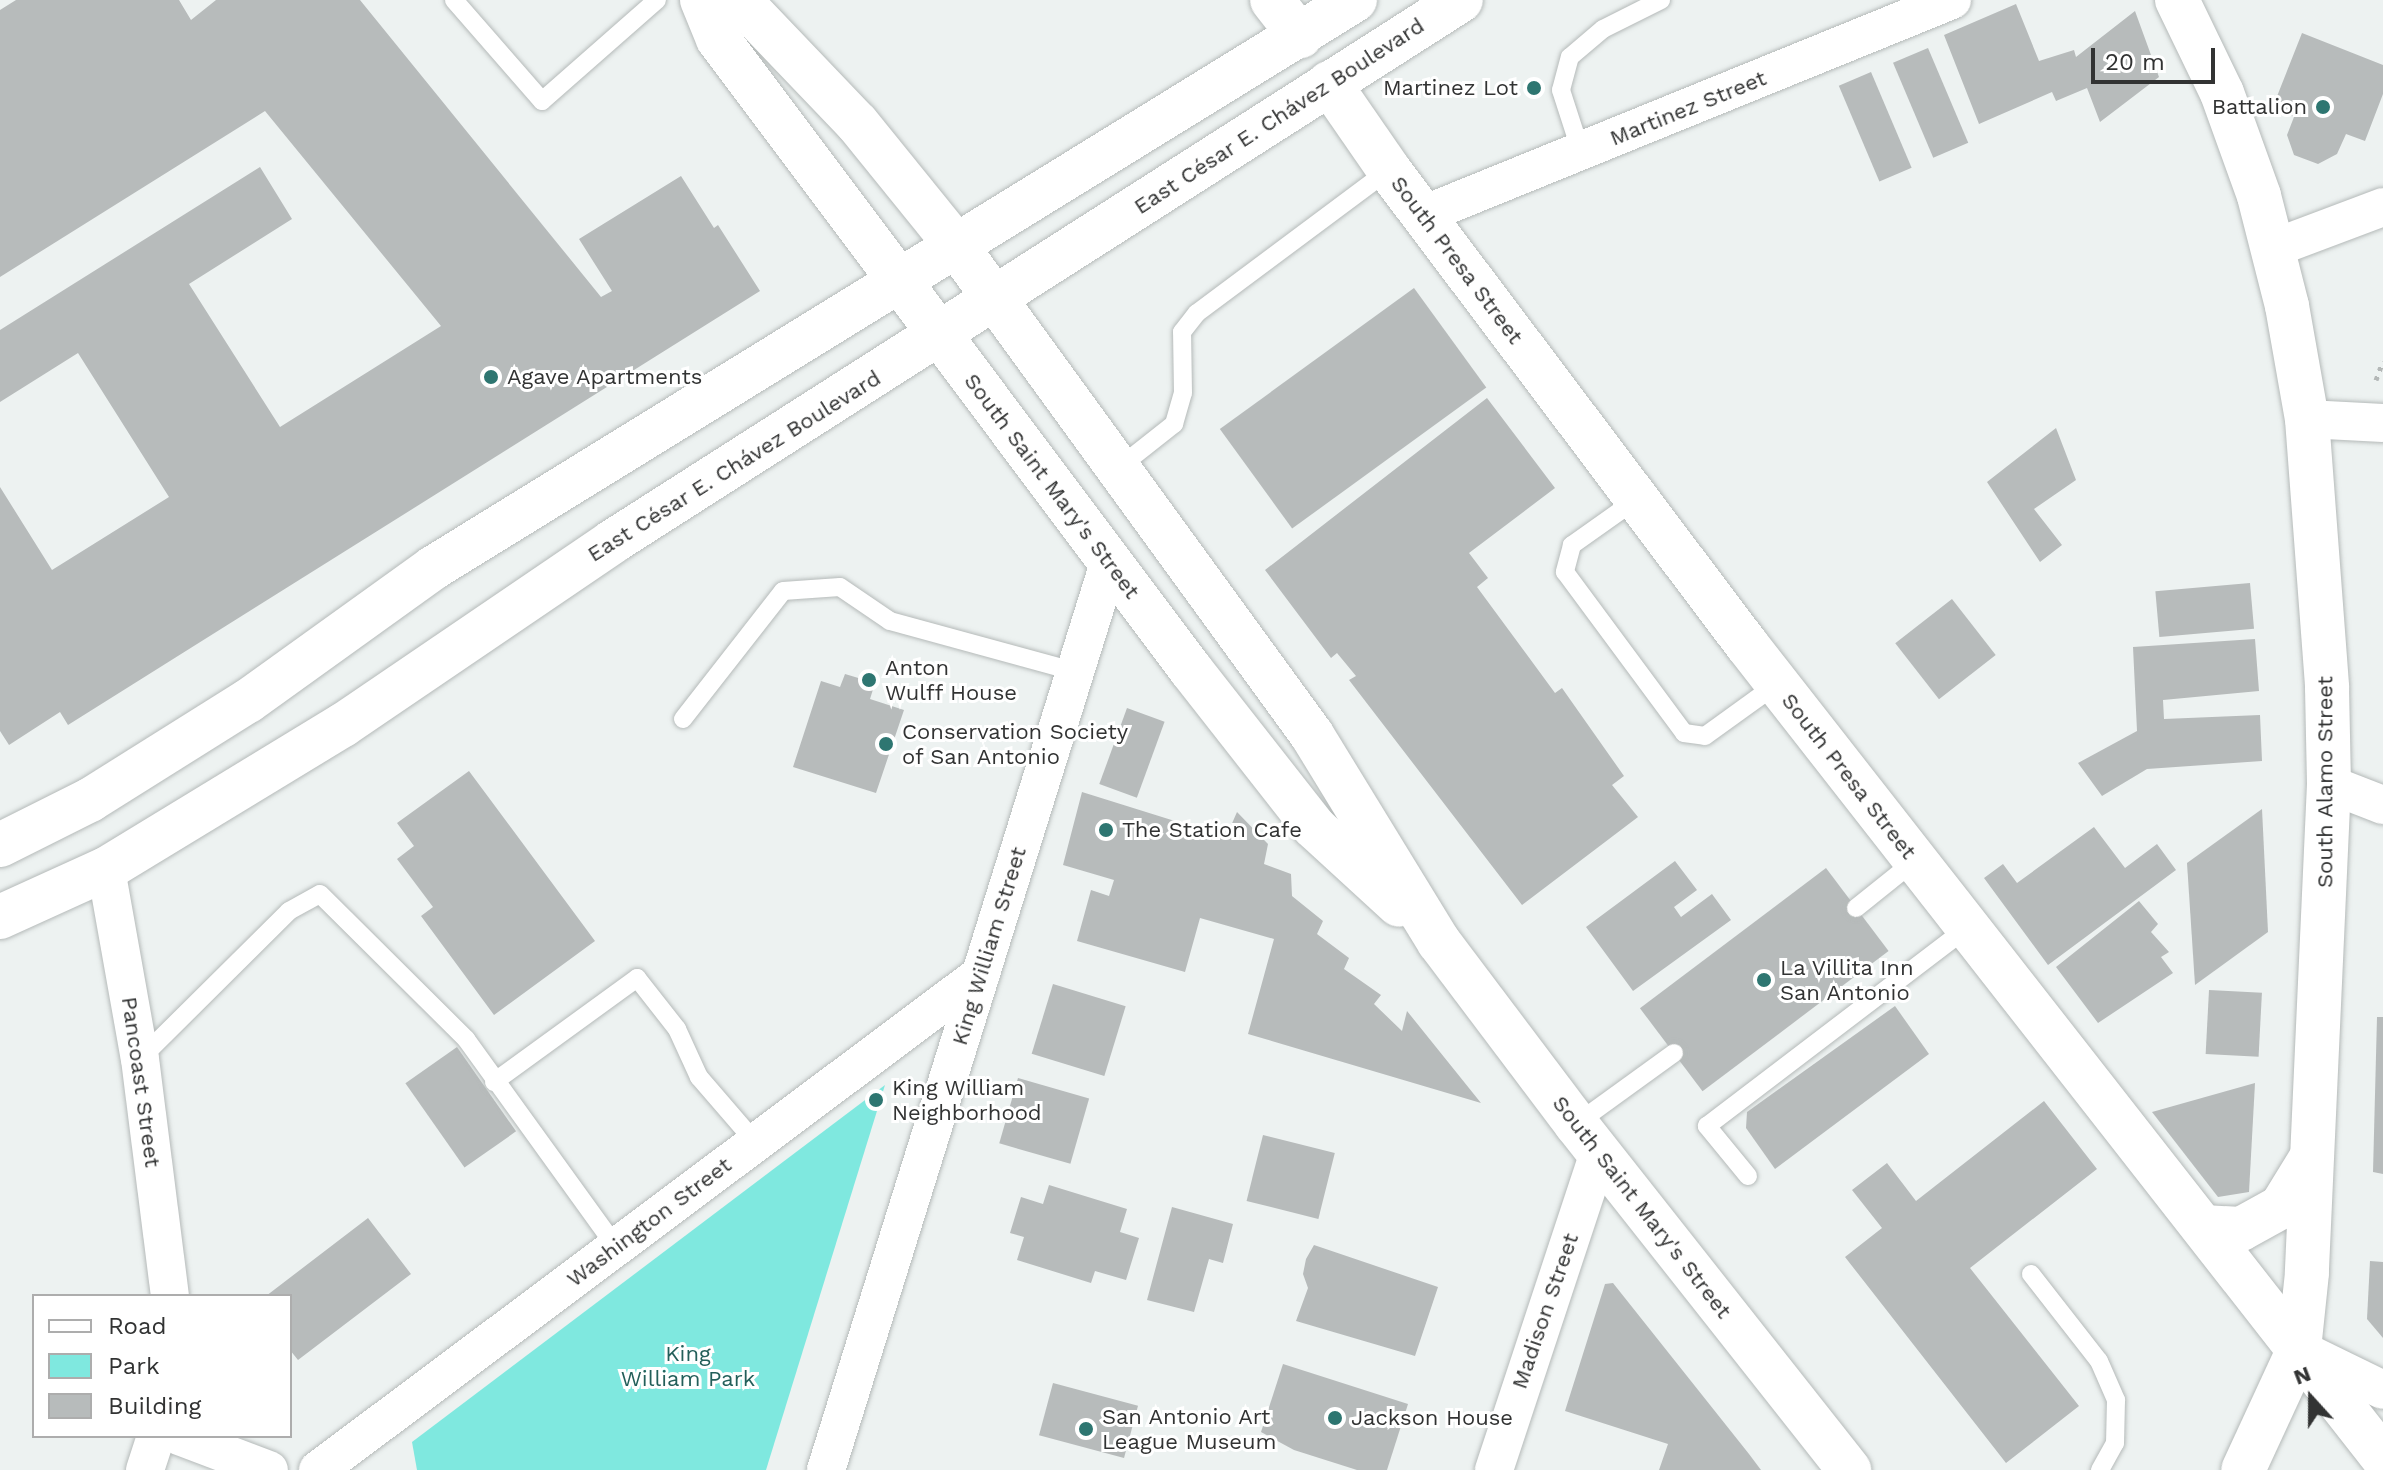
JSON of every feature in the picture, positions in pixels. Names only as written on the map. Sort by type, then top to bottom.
[{"type":"main road","name":"South Saint Mary's Street","points":[[702,0],[718,39],[937,336],[1314,827],[1439,942]]},
{"type":"main road","name":"South Saint Mary's Street","points":[[727,0],[745,6],[857,123],[955,244],[1312,735],[1439,942],[1587,1138],[1849,1470]]},
{"type":"main road","points":[[1272,0],[1300,36]]},
{"type":"main road","points":[[0,845],[90,800],[248,701],[433,568],[897,279],[1355,0]]},
{"type":"main road","name":"East César E. Chávez Boulevard","points":[[0,917],[106,869],[343,725],[612,542],[1461,0]]},
{"type":"main road","name":"South Alamo Street","points":[[2177,0],[2222,93],[2274,248],[2307,419],[2327,688],[2329,784],[2307,1273],[2299,1349],[2243,1470]]},
{"type":"main road","name":"South Alamo Street","points":[[2211,0],[2222,93]]},
{"type":"main road","name":"South Presa Street","points":[[1329,83],[1389,170],[1777,684],[2383,1458]]},
{"type":"main road","points":[[90,800],[106,869]]},
{"type":"main road","points":[[2203,1227],[2241,1229],[2281,1207],[2313,1156]]},
{"type":"street","name":"Martinez Street","points":[[1423,215],[1952,0]]},
{"type":"street","points":[[2274,248],[2383,207]]},
{"type":"street","points":[[2307,419],[2383,423]]},
{"type":"street","name":"King William Street","points":[[826,1470],[1110,560]]},
{"type":"street","points":[[2329,784],[2383,805]]},
{"type":"street","name":"Pancoast Street","points":[[106,869],[140,1059],[170,1294]]},
{"type":"street","name":"Washington Street","points":[[318,1470],[980,975]]},
{"type":"street","name":"Madison Street","points":[[1494,1470],[1587,1138]]},
{"type":"street","points":[[2299,1349],[2383,1390]]},
{"type":"street","points":[[145,1470],[155,1438]]},
{"type":"street","points":[[184,1438],[269,1470]]},
{"type":"lane","points":[[454,0],[542,101],[657,0]]},
{"type":"lane","points":[[1581,152],[1561,90],[1570,57],[1603,29],[1661,0]]},
{"type":"lane","points":[[1117,469],[1174,424],[1183,393],[1182,332],[1197,313],[1389,170]]},
{"type":"lane","points":[[1637,499],[1572,545],[1565,572],[1684,733],[1705,736],[1777,684]]},
{"type":"lane","points":[[683,719],[783,591],[840,587],[890,621],[1076,672]]},
{"type":"lane","points":[[1856,908],[1916,860]]},
{"type":"lane","points":[[140,1059],[289,911],[320,894],[466,1039],[494,1082],[616,1247]]},
{"type":"lane","points":[[1748,1176],[1707,1126],[1968,927]]},
{"type":"lane","points":[[494,1082],[637,978],[677,1029],[699,1077],[756,1143]]},
{"type":"lane","points":[[1587,1138],[1674,1053]]},
{"type":"lane","points":[[2031,1274],[2099,1361],[2116,1400],[2115,1443],[2100,1470]]},
{"type":"path","points":[[2376,380],[2383,361]]},
{"type":"green space","name":"King William Park","points":[[885,1085],[766,1470],[417,1470],[412,1442]]},
{"type":"building","name":"Agave Apartments","points":[[16,0],[179,0],[191,20],[216,0],[360,0],[601,297],[612,291],[579,239],[681,176],[714,228],[718,225],[760,291],[68,725],[60,712],[9,745],[0,731],[0,487],[52,570],[169,497],[78,353],[0,402],[0,330],[260,167],[292,219],[189,284],[280,427],[441,326],[265,111],[0,277],[0,10]]},
{"type":"building","points":[[2016,4],[2039,61],[2074,50],[2076,57],[2135,11],[2159,77],[2100,122],[2087,88],[2056,101],[2052,92],[1979,124],[1944,35]]},
{"type":"building","points":[[2302,33],[2383,65],[2383,94],[2365,141],[2346,134],[2337,154],[2318,164],[2294,155],[2287,135],[2294,117],[2272,109]]},
{"type":"building","points":[[1928,48],[1968,143],[1933,158],[1893,63]]},
{"type":"building","points":[[1871,72],[1912,168],[1879,181],[1839,86]]},
{"type":"building","points":[[1414,288],[1486,388],[1292,529],[1220,429]]},
{"type":"building","points":[[1487,398],[1555,488],[1469,553],[1488,578],[1477,587],[1555,693],[1562,688],[1624,776],[1612,785],[1638,817],[1522,905],[1349,680],[1356,676],[1337,653],[1331,658],[1265,570]]},
{"type":"building","points":[[2056,428],[2076,480],[2034,509],[2062,545],[2040,562],[1987,482]]},
{"type":"building","points":[[2250,583],[2254,629],[2159,637],[2155,591]]},
{"type":"building","points":[[1952,599],[1996,655],[1939,699],[1895,643]]},
{"type":"building","points":[[2255,639],[2259,691],[2163,700],[2164,719],[2260,715],[2262,761],[2147,769],[2102,796],[2078,763],[2137,731],[2133,647]]},
{"type":"building","points":[[845,674],[875,683],[870,699],[904,710],[876,793],[793,767],[821,681],[840,687]]},
{"type":"building","points":[[1127,708],[1165,722],[1137,798],[1099,784]]},
{"type":"building","points":[[469,771],[595,941],[494,1015],[421,916],[433,907],[397,859],[414,846],[397,823]]},
{"type":"building","points":[[1082,792],[1226,837],[1237,812],[1268,844],[1264,864],[1291,874],[1292,896],[1323,921],[1317,934],[1349,958],[1344,969],[1381,995],[1374,1004],[1402,1031],[1407,1011],[1481,1103],[1248,1034],[1274,939],[1200,918],[1185,972],[1077,941],[1091,890],[1109,896],[1114,880],[1063,865]]},
{"type":"building","points":[[2262,809],[2268,932],[2195,985],[2187,863]]},
{"type":"building","points":[[2094,827],[2125,868],[2157,844],[2176,870],[2048,965],[1984,878],[2003,864],[2017,883]]},
{"type":"building","points":[[1675,861],[1697,890],[1674,907],[1681,917],[1712,894],[1731,920],[1633,991],[1586,927]]},
{"type":"building","name":"La Villita Inn San Antonio","points":[[1826,868],[1889,951],[1703,1091],[1640,1008]]},
{"type":"building","points":[[2139,901],[2158,924],[2151,932],[2169,952],[2161,957],[2173,973],[2098,1023],[2056,967]]},
{"type":"building","points":[[1053,984],[1126,1006],[1104,1076],[1032,1054]]},
{"type":"building","points":[[2209,990],[2262,993],[2259,1057],[2206,1054]]},
{"type":"building","points":[[1895,1006],[1929,1054],[1775,1169],[1746,1128],[1747,1112]]},
{"type":"building","points":[[2377,1017],[2383,1017],[2383,1174],[2373,1172]]},
{"type":"building","points":[[457,1047],[516,1131],[464,1168],[405,1083]]},
{"type":"building","points":[[1018,1078],[1089,1098],[1070,1164],[999,1143]]},
{"type":"building","points":[[2255,1083],[2249,1192],[2218,1197],[2152,1112]]},
{"type":"building","points":[[2044,1101],[2097,1169],[1970,1268],[2079,1406],[2006,1463],[1845,1257],[1882,1228],[1852,1190],[1887,1163],[1916,1201]]},
{"type":"building","points":[[1263,1135],[1335,1153],[1318,1219],[1247,1201]]},
{"type":"building","points":[[1049,1185],[1127,1209],[1120,1232],[1139,1238],[1126,1280],[1095,1271],[1091,1283],[1017,1260],[1024,1237],[1010,1233],[1021,1197],[1043,1204]]},
{"type":"building","points":[[1172,1207],[1233,1224],[1223,1263],[1209,1259],[1194,1312],[1147,1300]]},
{"type":"building","points":[[368,1218],[411,1274],[298,1360],[292,1352],[292,1294],[269,1294]]},
{"type":"building","points":[[1314,1245],[1438,1287],[1415,1356],[1296,1321],[1308,1288],[1303,1274],[1306,1259]]},
{"type":"building","points":[[2370,1261],[2383,1262],[2383,1338],[2367,1319]]},
{"type":"building","points":[[1613,1283],[1761,1470],[1659,1470],[1668,1444],[1565,1411],[1605,1284]]},
{"type":"building","name":"Jackson House","points":[[1283,1364],[1408,1404],[1387,1470],[1357,1470],[1294,1450],[1261,1432]]},
{"type":"building","points":[[1053,1383],[1138,1406],[1124,1458],[1039,1435]]},
{"type":"place","name":"Martinez Lot","points":[[1534,88]]},
{"type":"place","name":"Battalion","points":[[2323,107]]},
{"type":"place","name":"Agave Apartments","points":[[491,377]]},
{"type":"place","name":"Anton Wulff House","points":[[869,680]]},
{"type":"place","name":"Conservation Society of San Antonio","points":[[886,744]]},
{"type":"place","name":"The Station Cafe","points":[[1106,830]]},
{"type":"place","name":"La Villita Inn San Antonio","points":[[1764,980]]},
{"type":"place","name":"King William Neighborhood","points":[[876,1100]]},
{"type":"place","name":"Jackson House","points":[[1335,1418]]},
{"type":"place","name":"San Antonio Art League Museum","points":[[1086,1429]]}]
